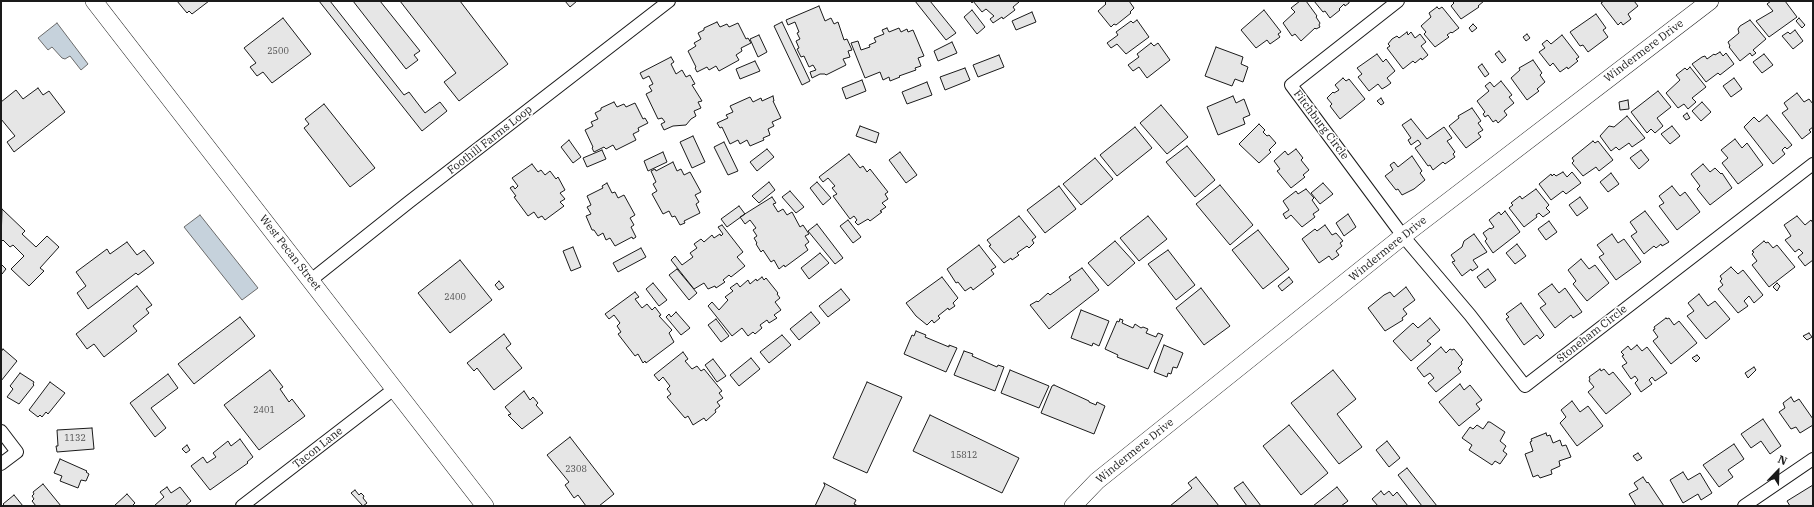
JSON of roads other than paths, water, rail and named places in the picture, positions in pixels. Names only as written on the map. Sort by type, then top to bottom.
[{"type":"street","name":"West Pecan Street","points":[[94,1],[485,506]]},
{"type":"street","name":"Foothill Farms Loop","points":[[311,280],[409,202],[670,1]]},
{"type":"street","name":"Fitchburg Circle","points":[[1398,1],[1290,85],[1403,236]]},
{"type":"street","name":"Windermere Drive","points":[[1073,506],[1098,481],[1403,236],[1710,1]]},
{"type":"street","name":"Stoneham Circle","points":[[1403,236],[1470,314],[1525,386],[1813,164]]},
{"type":"street","name":"Tacon Lane","points":[[242,506],[394,389]]},
{"type":"street","points":[[1,431],[17,452],[1,464]]},
{"type":"street","points":[[1745,506],[1813,460]]}]
